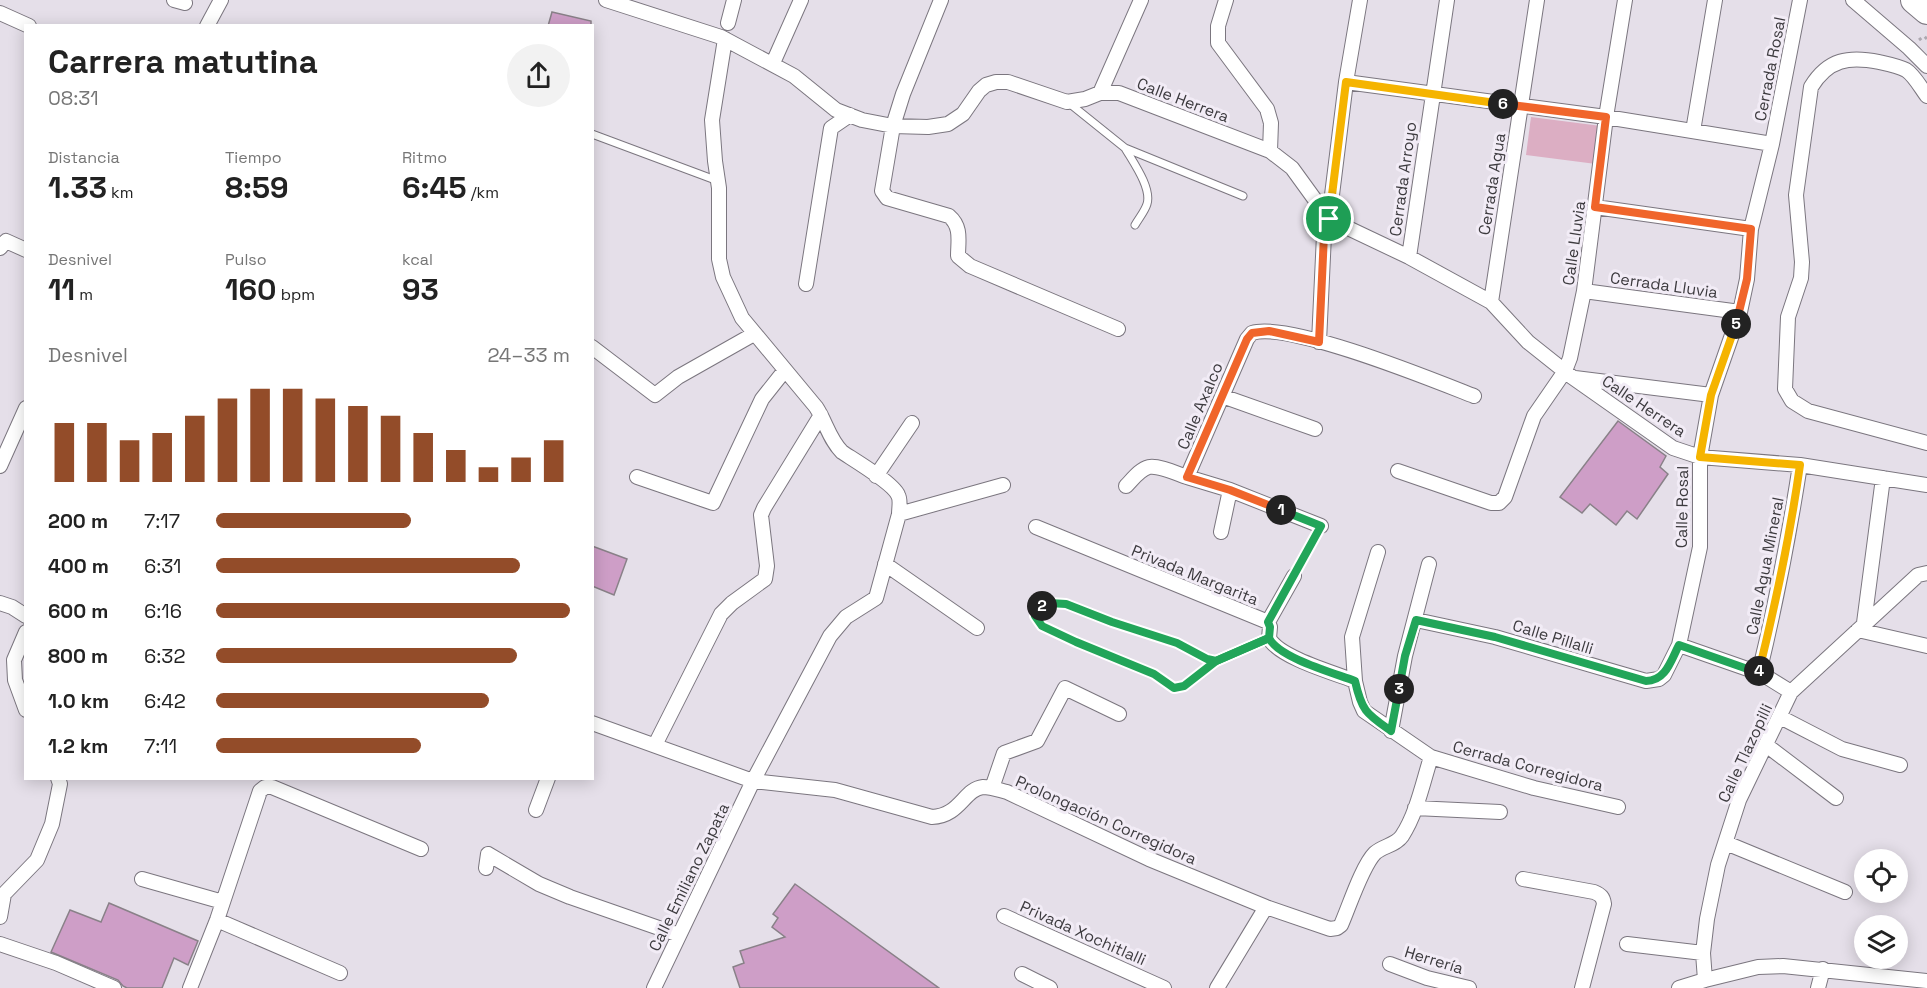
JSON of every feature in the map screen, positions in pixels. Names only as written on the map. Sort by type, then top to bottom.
[{"type":"highway","points":[[1914,0],[1927,10]]},
{"type":"street","points":[[208,24],[221,0]]},
{"type":"street","points":[[728,23],[734,0]]},
{"type":"street","points":[[773,63],[801,0]]},
{"type":"street","points":[[941,0],[903,94],[893,126],[882,191],[887,198],[950,216],[958,228],[958,256],[970,266],[1118,329]]},
{"type":"street","points":[[1100,93],[1141,0]]},
{"type":"street","points":[[1226,0],[1218,26],[1218,44],[1267,109],[1271,123],[1270,151]]},
{"type":"street","points":[[1360,0],[1346,82],[1329,219],[1324,235],[1319,342],[1411,371],[1474,396]]},
{"type":"street","name":"Cerrada Arroyo","points":[[1409,257],[1447,0]]},
{"type":"street","name":"Cerrada Agua","points":[[1491,302],[1537,0]]},
{"type":"street","points":[[1606,117],[1625,0]]},
{"type":"street","points":[[1693,131],[1715,0]]},
{"type":"street","name":"Cerrada Rosal","points":[[1772,144],[1800,0]]},
{"type":"street","points":[[1853,0],[1927,66]]},
{"type":"street","points":[[610,1],[725,39],[794,76],[836,110],[862,120],[893,126],[928,127],[948,124],[963,114],[979,91],[986,85],[996,82],[1008,82],[1067,102]]},
{"type":"street","points":[[0,14],[25,24]]},
{"type":"street","points":[[725,39],[712,120],[718,181],[719,259],[723,277],[742,318],[821,415],[835,444],[842,452],[892,487],[898,495],[899,513],[885,564],[977,628]]},
{"type":"street","points":[[1927,96],[1908,71],[1859,58],[1842,61],[1819,73],[1811,87],[1796,195],[1802,262],[1801,278],[1788,317],[1785,389],[1792,401],[1808,411],[1927,443]]},
{"type":"street","points":[[1346,82],[1606,117],[1772,144]]},
{"type":"street","name":"Calle Herrera","points":[[1067,102],[1085,99],[1100,93],[1119,93],[1270,151],[1292,168],[1329,219],[1409,257],[1491,302],[1528,342],[1569,374],[1674,448],[1700,457],[1800,465],[1927,485]]},
{"type":"street","points":[[806,284],[831,128],[850,115]]},
{"type":"street","name":"Calle Lluvia","points":[[1398,471],[1491,503],[1499,503],[1505,497],[1534,416],[1569,374],[1570,358],[1584,291],[1606,117]]},
{"type":"street","name":"Calle Rosal","points":[[1646,681],[1659,679],[1664,675],[1679,645],[1700,547],[1700,457],[1711,395],[1740,312],[1747,279],[1751,229],[1772,144]]},
{"type":"street","points":[[1595,207],[1751,229]]},
{"type":"street","points":[[0,248],[6,241],[24,249]]},
{"type":"street","name":"Cerrada Lluvia","points":[[1584,291],[1740,312]]},
{"type":"street","name":"Calle Axalco","points":[[1187,477],[1247,339],[1252,333],[1269,331],[1319,342]]},
{"type":"street","points":[[594,349],[655,395],[678,377],[754,334]]},
{"type":"street","points":[[637,477],[713,503],[762,399],[785,370]]},
{"type":"street","name":"Calle Herrera","points":[[1569,374],[1711,395]]},
{"type":"street","points":[[1222,396],[1315,429]]},
{"type":"street","points":[[655,745],[720,614],[765,579],[767,566],[761,515],[821,415]]},
{"type":"street","points":[[0,466],[20,435],[24,417]]},
{"type":"street","points":[[876,476],[912,423]]},
{"type":"street","name":"Calle Agua Mineral","points":[[1759,673],[1782,575],[1800,465]]},
{"type":"street","points":[[1126,486],[1149,467],[1156,467],[1230,490],[1321,526]]},
{"type":"street","points":[[1883,478],[1861,627],[1927,646]]},
{"type":"street","points":[[899,513],[1003,485]]},
{"type":"street","points":[[1221,532],[1230,490]]},
{"type":"street","name":"Privada Margarita","points":[[1036,527],[1268,622],[1269,638]]},
{"type":"street","points":[[1378,552],[1352,637],[1355,681],[1360,702],[1365,711],[1431,757]]},
{"type":"street","name":"Calle Emiliano Zapata","points":[[654,988],[753,781],[830,636],[846,617],[876,598],[885,564]]},
{"type":"street","points":[[1391,731],[1405,656],[1429,564]]},
{"type":"street","name":"Calle Tlazopilli","points":[[1705,980],[1702,953],[1718,865],[1739,800],[1791,692],[1918,575],[1927,573]]},
{"type":"street","points":[[1268,622],[1294,576]]},
{"type":"street","points":[[0,603],[24,615]]},
{"type":"street","name":"Calle Pillalli","points":[[1416,620],[1495,637],[1646,681]]},
{"type":"street","points":[[24,637],[14,660],[15,680],[24,705]]},
{"type":"street","points":[[1269,638],[1275,646],[1291,656],[1355,681]]},
{"type":"street","points":[[1679,645],[1759,673],[1791,692]]},
{"type":"street","points":[[992,788],[1004,753],[1037,741],[1065,687],[1119,714]]},
{"type":"street","points":[[1780,717],[1842,749],[1900,765]]},
{"type":"street","name":"Prolongación Corregidora","points":[[594,724],[753,781],[835,790],[932,817],[952,812],[974,791],[982,787],[1007,792],[1149,859],[1324,928],[1337,928],[1341,925],[1367,865],[1375,854],[1396,842],[1402,835],[1414,808],[1431,757]]},
{"type":"street","points":[[1766,745],[1836,798]]},
{"type":"street","name":"Cerrada Corregidora","points":[[1431,757],[1534,788],[1618,807]]},
{"type":"street","points":[[0,917],[4,894],[37,860],[52,824],[60,784],[59,780]]},
{"type":"street","points":[[536,810],[547,780]]},
{"type":"street","points":[[190,988],[217,920],[260,791],[265,787],[272,787],[421,849]]},
{"type":"street","points":[[1414,808],[1500,812]]},
{"type":"street","points":[[1726,843],[1845,892]]},
{"type":"street","points":[[486,868],[488,854],[539,884],[679,935]]},
{"type":"street","points":[[142,879],[223,902]]},
{"type":"street","points":[[1523,879],[1594,892],[1603,898],[1604,904],[1582,988]]},
{"type":"street","points":[[1217,988],[1266,907]]},
{"type":"street","name":"Privada Xochitlalli","points":[[1004,916],[1146,985],[1164,988]]},
{"type":"street","points":[[217,920],[340,973]]},
{"type":"street","points":[[0,944],[56,963],[114,988]]},
{"type":"street","points":[[1626,944],[1702,953]]},
{"type":"street","name":"Herrería","points":[[1390,964],[1427,978],[1470,988]]},
{"type":"street","points":[[1680,988],[1758,967],[1783,966],[1927,981]]},
{"type":"street","points":[[1818,988],[1823,969]]},
{"type":"street","points":[[1022,974],[1050,988]]},
{"type":"lane","points":[[1067,102],[1125,148],[1243,196]]},
{"type":"lane","points":[[594,135],[718,181]]},
{"type":"lane","points":[[1125,148],[1149,197],[1147,206],[1135,225]]},
{"type":"path","points":[[1294,576],[1321,526]]},
{"type":"path","points":[[1216,661],[1207,659],[1177,643],[1066,604],[1049,603],[1038,607],[1035,616],[1042,626],[1154,674],[1174,688],[1184,686],[1216,661],[1269,638]]},
{"type":"shaded area","points":[[1531,117],[1601,126],[1596,164],[1526,155]]},
{"type":"building","points":[[552,12],[591,21],[591,24],[549,24]]},
{"type":"building","points":[[1618,421],[1666,456],[1660,467],[1668,474],[1637,519],[1627,511],[1616,525],[1590,504],[1582,513],[1560,497]]},
{"type":"building","points":[[594,547],[627,559],[614,595],[594,587]]},
{"type":"building","points":[[795,884],[939,988],[740,988],[733,967],[744,963],[740,951],[785,937],[772,927],[778,918],[773,914]]},
{"type":"building","points":[[109,903],[198,941],[188,965],[174,958],[162,988],[127,988],[118,980],[51,952],[70,910],[101,922]]},
{"type":"route","points":[[1329,219],[1324,235],[1319,342],[1269,331],[1252,333],[1247,339],[1187,477],[1230,490],[1321,526],[1268,622],[1270,624],[1269,638],[1216,661],[1184,686],[1174,688],[1154,674],[1042,626],[1035,616],[1038,607],[1049,603],[1066,604],[1151,636],[1177,643],[1207,659],[1216,661],[1269,638],[1275,646],[1291,656],[1355,681],[1360,702],[1365,711],[1391,731],[1405,656],[1416,620],[1495,637],[1646,681],[1653,681],[1664,675],[1679,645],[1759,673],[1778,597],[1800,465],[1700,457],[1711,395],[1740,312],[1747,279],[1751,229],[1595,207],[1606,117],[1346,82],[1329,219]]}]
